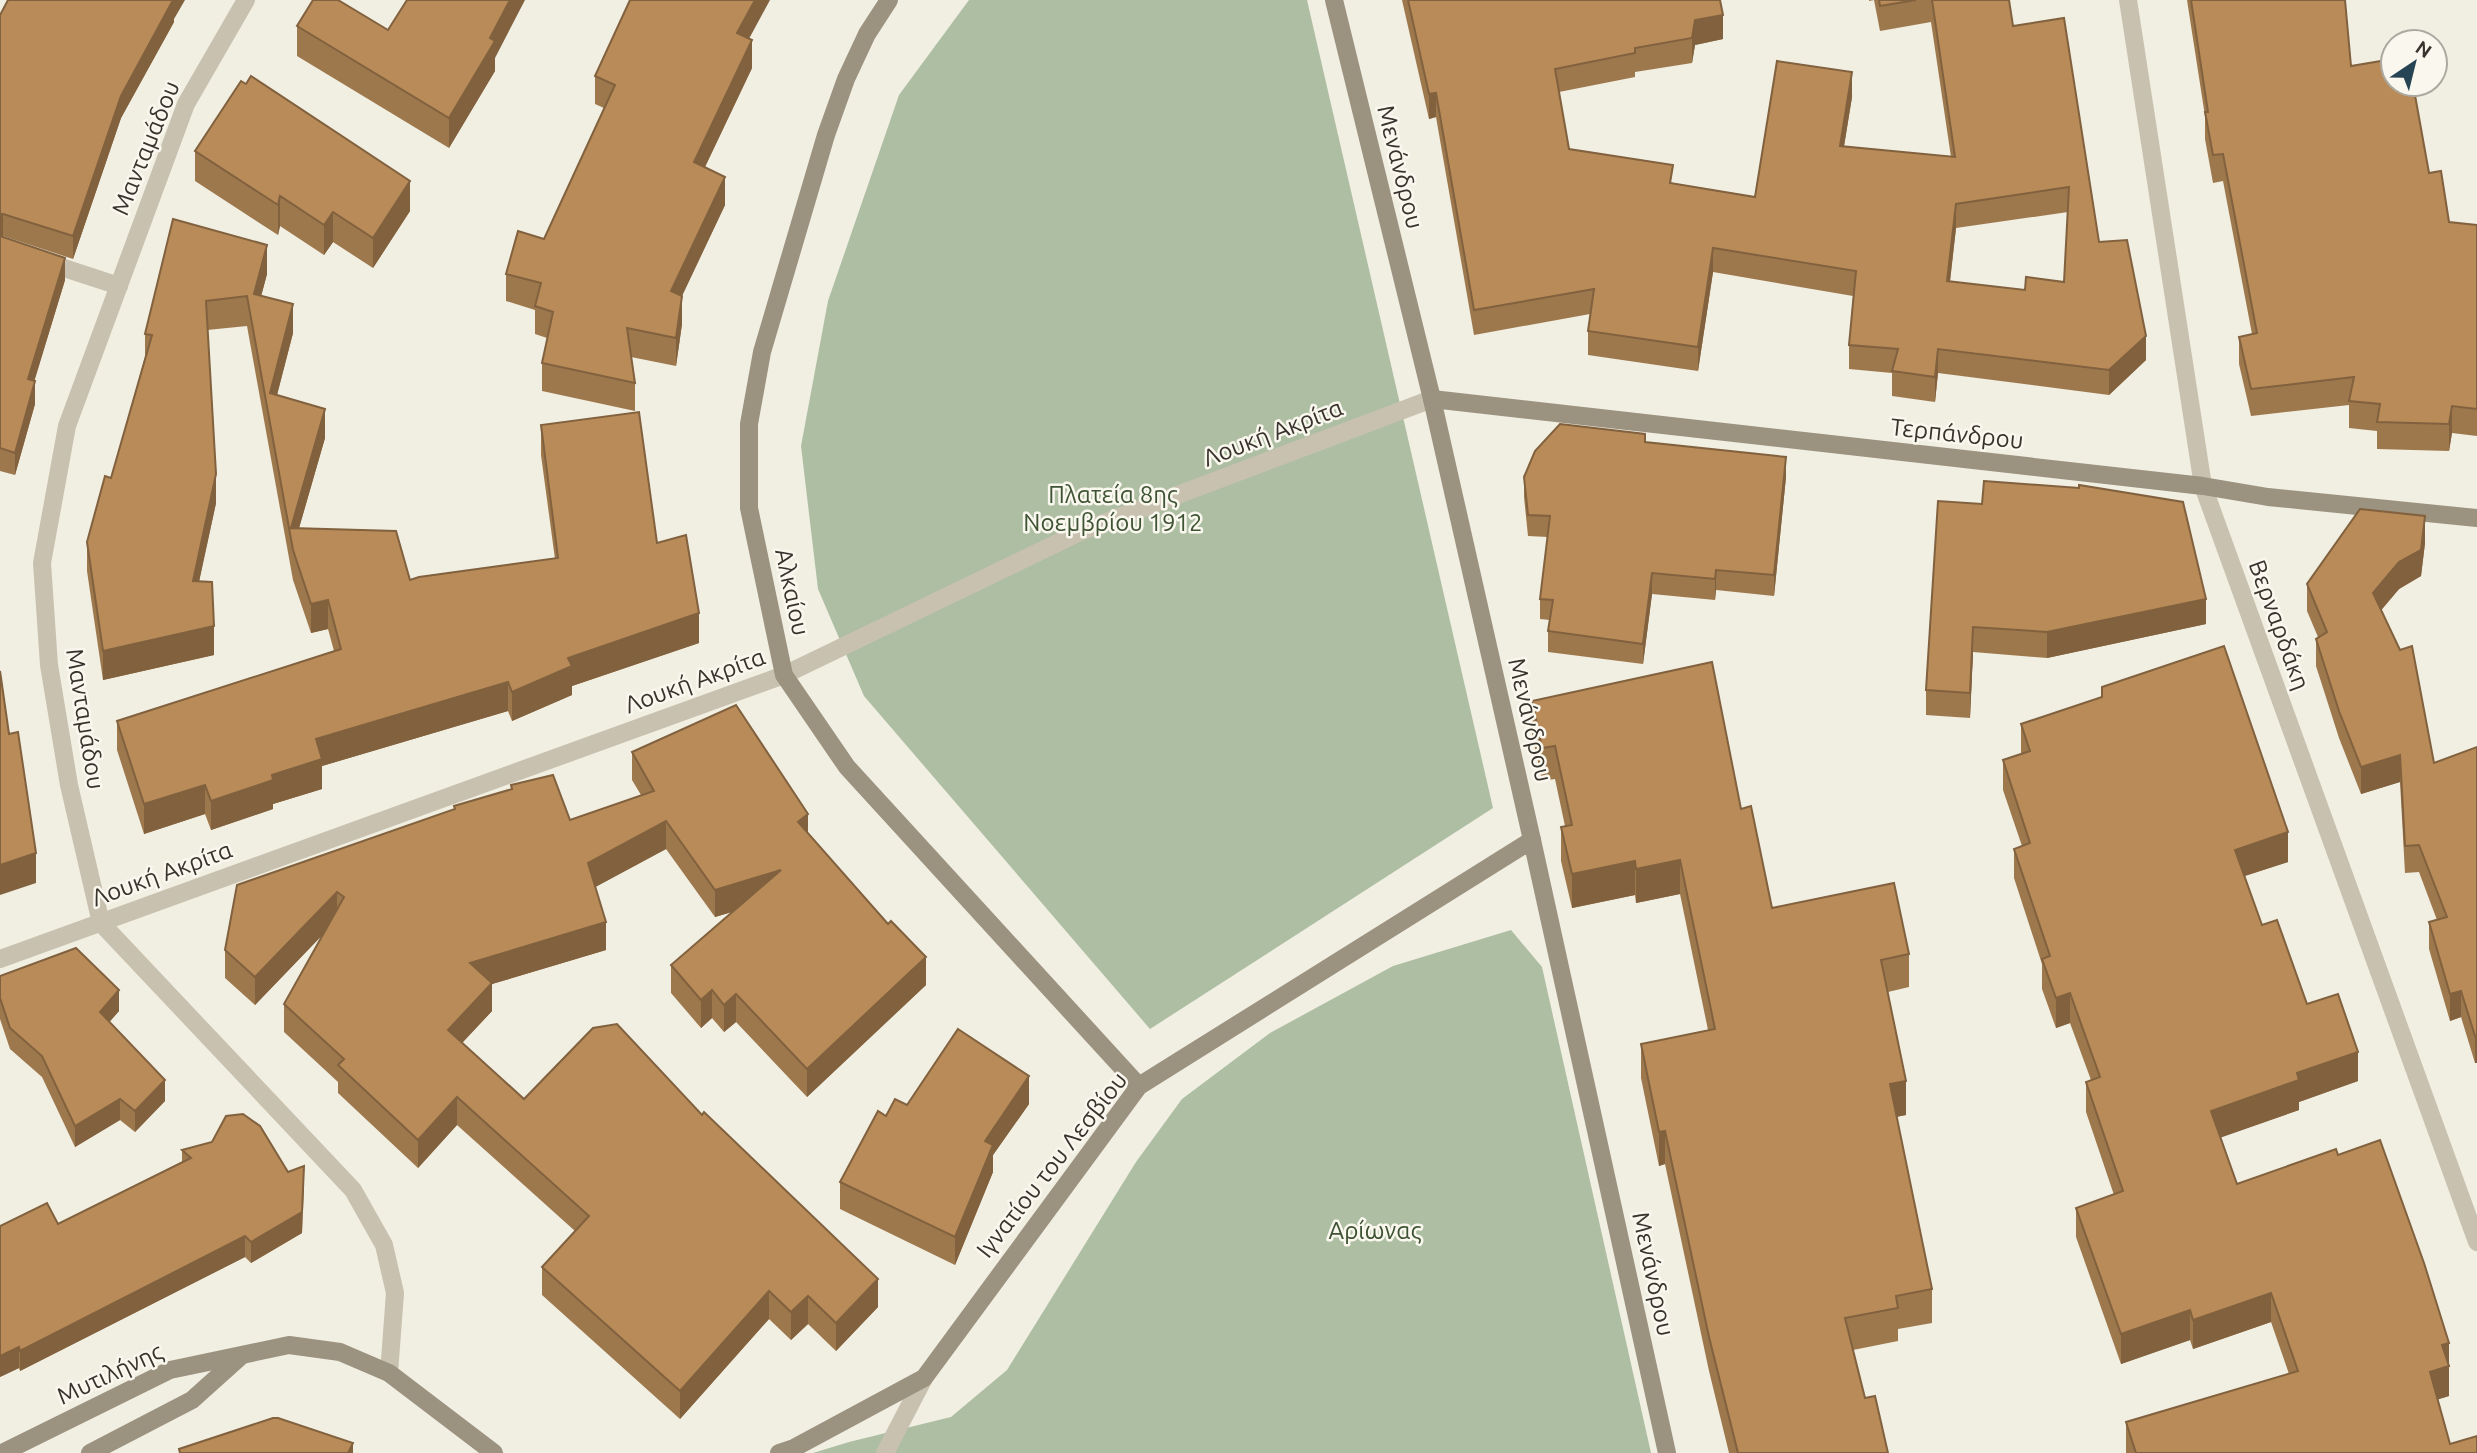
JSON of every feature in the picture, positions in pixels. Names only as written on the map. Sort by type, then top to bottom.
[{"type":"street","name":"Μανταμάδου","points":[[101,923],[69,785],[49,665],[42,563],[67,426],[186,104],[246,0]]},
{"type":"street","name":"Αλκαίου","points":[[889,0],[856,56],[826,135],[762,352],[749,424],[750,508],[784,675],[847,767],[1139,1086]]},
{"type":"street","name":"Μενάνδρου","points":[[1334,0],[1432,399],[1667,1453]]},
{"type":"street","name":"Βερναρδάκη","points":[[2128,0],[2203,486],[2477,1242]]},
{"type":"street","points":[[0,247],[119,286]]},
{"type":"street","name":"Λουκή Ακρίτα","points":[[0,959],[784,675],[1082,531],[1432,399]]},
{"type":"street","name":"Τερπάνδρου","points":[[1432,399],[2477,518]]},
{"type":"street","name":"Ιγνατίου του Λεσβίου","points":[[779,1453],[794,1448],[924,1378],[1139,1086],[1532,840]]},
{"type":"street","points":[[101,923],[353,1190],[384,1245],[395,1293],[389,1373],[494,1453]]},
{"type":"street","name":"Μυτιλήνης","points":[[2,1453],[170,1370],[243,1354],[289,1345],[340,1352],[389,1373]]},
{"type":"street","points":[[90,1453],[192,1400],[243,1354]]},
{"type":"street","points":[[885,1453],[924,1378]]},
{"type":"green space","name":"Πλατεία 8ης Νοεμβρίου 1912","points":[[969,0],[1307,0],[1493,808],[1150,1029],[864,696],[818,589],[801,446],[828,301],[899,95]]},
{"type":"green space","name":"Αρίωνας","points":[[1511,930],[1542,967],[1651,1453],[813,1453],[951,1417],[1007,1370],[1136,1162],[1182,1099],[1270,1033],[1393,966]]},
{"type":"building","points":[[8,0],[173,0],[121,96],[73,236],[0,214],[0,15]]},
{"type":"building","points":[[313,0],[338,0],[388,30],[407,0],[510,0],[490,38],[495,41],[449,118],[297,26]]},
{"type":"building","points":[[630,0],[755,0],[737,33],[752,40],[694,162],[725,177],[671,291],[682,296],[676,338],[627,328],[635,383],[542,363],[553,312],[535,306],[541,283],[506,274],[518,231],[544,239],[615,85],[595,76]]},
{"type":"building","points":[[1408,0],[1720,0],[1723,15],[1695,20],[1692,38],[1635,48],[1635,53],[1555,69],[1569,149],[1673,165],[1670,183],[1755,197],[1777,61],[1852,72],[1840,146],[1955,157],[1932,0],[2009,0],[2013,26],[2064,18],[2099,242],[2127,240],[2146,336],[2109,370],[1938,349],[1935,377],[1892,371],[1898,349],[1849,345],[1856,271],[1713,248],[1698,347],[1588,331],[1594,289],[1474,310],[1436,93],[1429,94]],"holes":[[[2069,187],[2064,282],[2026,277],[2025,290],[1947,281],[1956,204]]]},
{"type":"building","points":[[1879,0],[1916,0],[1880,6]]},
{"type":"building","points":[[2191,0],[2345,0],[2351,66],[2379,61],[2379,98],[2416,98],[2429,173],[2441,171],[2449,222],[2477,225],[2477,409],[2452,406],[2449,424],[2377,422],[2380,404],[2349,401],[2354,377],[2251,389],[2239,337],[2257,333],[2223,154],[2213,155],[2205,112],[2208,112]]},
{"type":"building","points":[[251,76],[410,181],[373,238],[333,212],[324,225],[280,196],[278,205],[195,151],[241,81],[246,84]]},
{"type":"building","points":[[173,219],[267,245],[254,294],[293,304],[270,393],[325,409],[291,528],[396,531],[410,580],[558,558],[541,425],[639,412],[657,543],[686,535],[699,613],[568,658],[572,666],[512,692],[508,682],[316,739],[322,759],[272,775],[273,780],[211,801],[205,785],[144,804],[117,721],[341,649],[328,600],[311,604],[293,550],[247,296],[206,301],[216,474],[193,581],[212,582],[214,626],[103,651],[87,542],[105,476],[111,478],[152,335],[145,334]]},
{"type":"building","points":[[0,236],[65,258],[28,379],[35,381],[15,453],[0,448]]},
{"type":"building","points":[[1560,424],[1645,434],[1645,442],[1786,457],[1774,575],[1716,570],[1715,579],[1652,573],[1643,644],[1548,631],[1553,600],[1540,599],[1550,516],[1528,515],[1524,477],[1535,451]]},
{"type":"building","points":[[1984,481],[2079,488],[2079,485],[2183,502],[2206,599],[2047,632],[1973,627],[1970,693],[1926,690],[1938,501],[1982,504]]},
{"type":"building","points":[[2360,509],[2425,516],[2421,550],[2399,562],[2373,593],[2400,650],[2412,646],[2434,763],[2477,747],[2477,1036],[2461,991],[2450,994],[2429,922],[2447,917],[2419,845],[2405,846],[2400,755],[2361,767],[2339,711],[2316,639],[2327,632],[2307,584]]},
{"type":"building","points":[[2224,646],[2288,832],[2235,850],[2262,925],[2277,920],[2307,1004],[2338,994],[2358,1052],[2297,1073],[2299,1080],[2211,1111],[2237,1184],[2336,1149],[2338,1155],[2380,1140],[2449,1343],[2442,1345],[2449,1366],[2430,1372],[2450,1444],[2477,1436],[2477,1453],[2136,1453],[2126,1422],[2298,1371],[2271,1293],[2193,1320],[2190,1310],[2121,1334],[2076,1208],[2123,1191],[2086,1082],[2100,1077],[2070,993],[2056,998],[2042,959],[2050,956],[2014,849],[2030,843],[2003,760],[2030,751],[2021,724],[2102,697],[2102,687]]},
{"type":"building","points":[[1712,662],[1741,809],[1751,806],[1772,908],[1894,883],[1909,954],[1881,960],[1906,1081],[1890,1084],[1932,1289],[1896,1296],[1898,1308],[1845,1318],[1865,1398],[1875,1396],[1888,1453],[1738,1453],[1709,1337],[1665,1131],[1659,1132],[1641,1044],[1715,1029],[1680,860],[1636,869],[1635,861],[1572,874],[1561,827],[1572,825],[1555,746],[1542,748],[1532,701]]},
{"type":"building","points":[[0,671],[9,734],[18,732],[36,853],[0,865]]},
{"type":"building","points":[[736,705],[808,814],[798,822],[888,924],[891,921],[926,957],[807,1069],[736,994],[724,1005],[712,990],[701,1000],[671,965],[781,870],[715,890],[666,821],[588,863],[606,922],[470,963],[492,983],[448,1030],[524,1099],[593,1028],[617,1024],[702,1115],[704,1112],[878,1279],[836,1323],[808,1296],[791,1312],[769,1291],[680,1391],[542,1267],[589,1216],[457,1097],[418,1140],[338,1065],[344,1059],[284,1004],[344,897],[337,892],[255,977],[225,950],[237,885],[455,809],[454,806],[512,789],[511,785],[553,775],[570,820],[654,791],[632,752]]},
{"type":"building","points":[[76,948],[119,990],[100,1012],[165,1080],[135,1111],[120,1099],[75,1126],[42,1056],[10,1028],[0,998],[0,976]]},
{"type":"building","points":[[958,1029],[1029,1076],[985,1141],[993,1145],[955,1237],[840,1182],[878,1111],[886,1116],[895,1099],[907,1105]]},
{"type":"building","points":[[243,1114],[260,1126],[288,1172],[304,1166],[302,1212],[251,1242],[245,1236],[20,1351],[19,1347],[0,1356],[0,1226],[47,1203],[58,1224],[191,1158],[182,1150],[212,1142],[226,1116]]},
{"type":"building","points":[[273,1418],[353,1443],[348,1453],[180,1453],[179,1449]]}]
